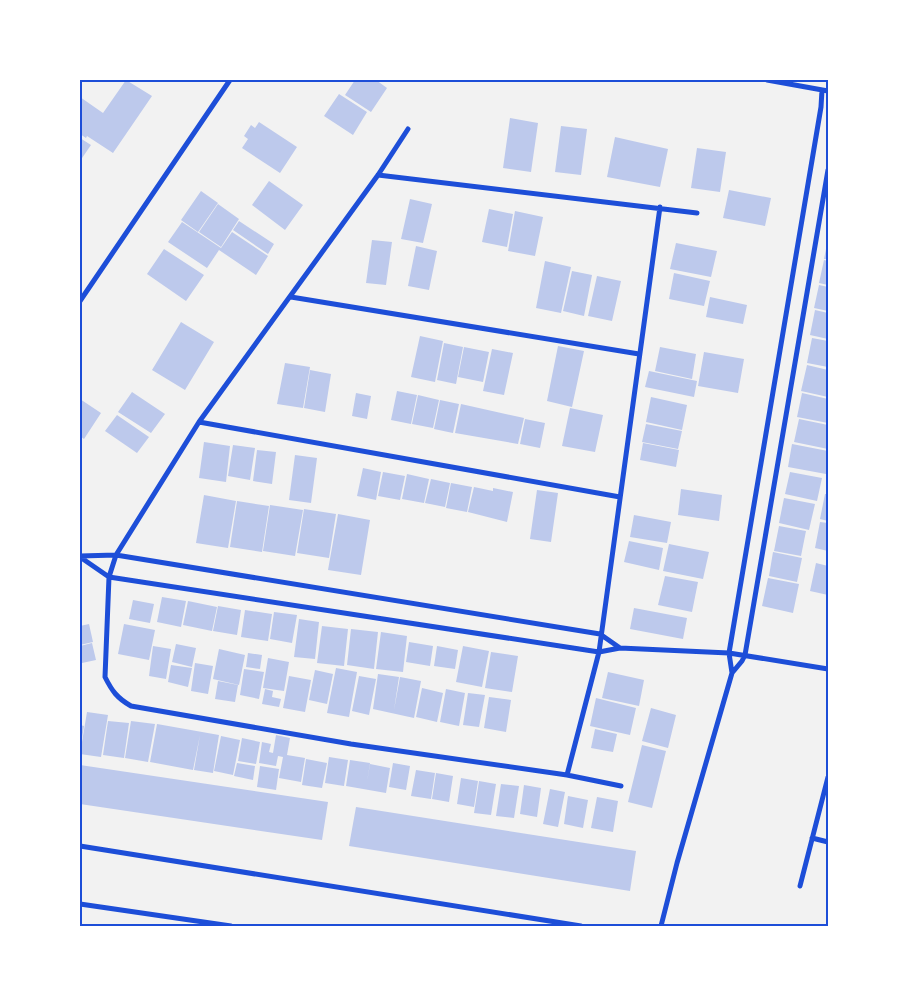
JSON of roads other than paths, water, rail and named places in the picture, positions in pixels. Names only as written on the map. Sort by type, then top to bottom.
[{"type":"street","points":[[80,301],[230,80]]},
{"type":"street","points":[[732,673],[729,653],[825,90],[767,80]]},
{"type":"street","points":[[408,129],[378,175],[199,422],[116,555],[109,577],[106,677],[112,692],[120,700],[131,706],[350,744],[567,775],[621,786]]},
{"type":"street","points":[[661,926],[677,863],[732,673],[745,655],[828,170]]},
{"type":"street","points":[[378,175],[660,207],[697,213]]},
{"type":"street","points":[[567,775],[598,652],[660,207]]},
{"type":"street","points":[[291,296],[639,354]]},
{"type":"street","points":[[199,422],[620,497]]},
{"type":"street","points":[[80,556],[116,555],[600,634],[620,648]]},
{"type":"street","points":[[80,556],[109,577],[598,652],[620,648],[729,653],[828,669]]},
{"type":"street","points":[[800,886],[828,777]]},
{"type":"street","points":[[812,838],[828,842]]},
{"type":"street","points":[[80,846],[581,926]]},
{"type":"street","points":[[80,904],[231,926]]}]
